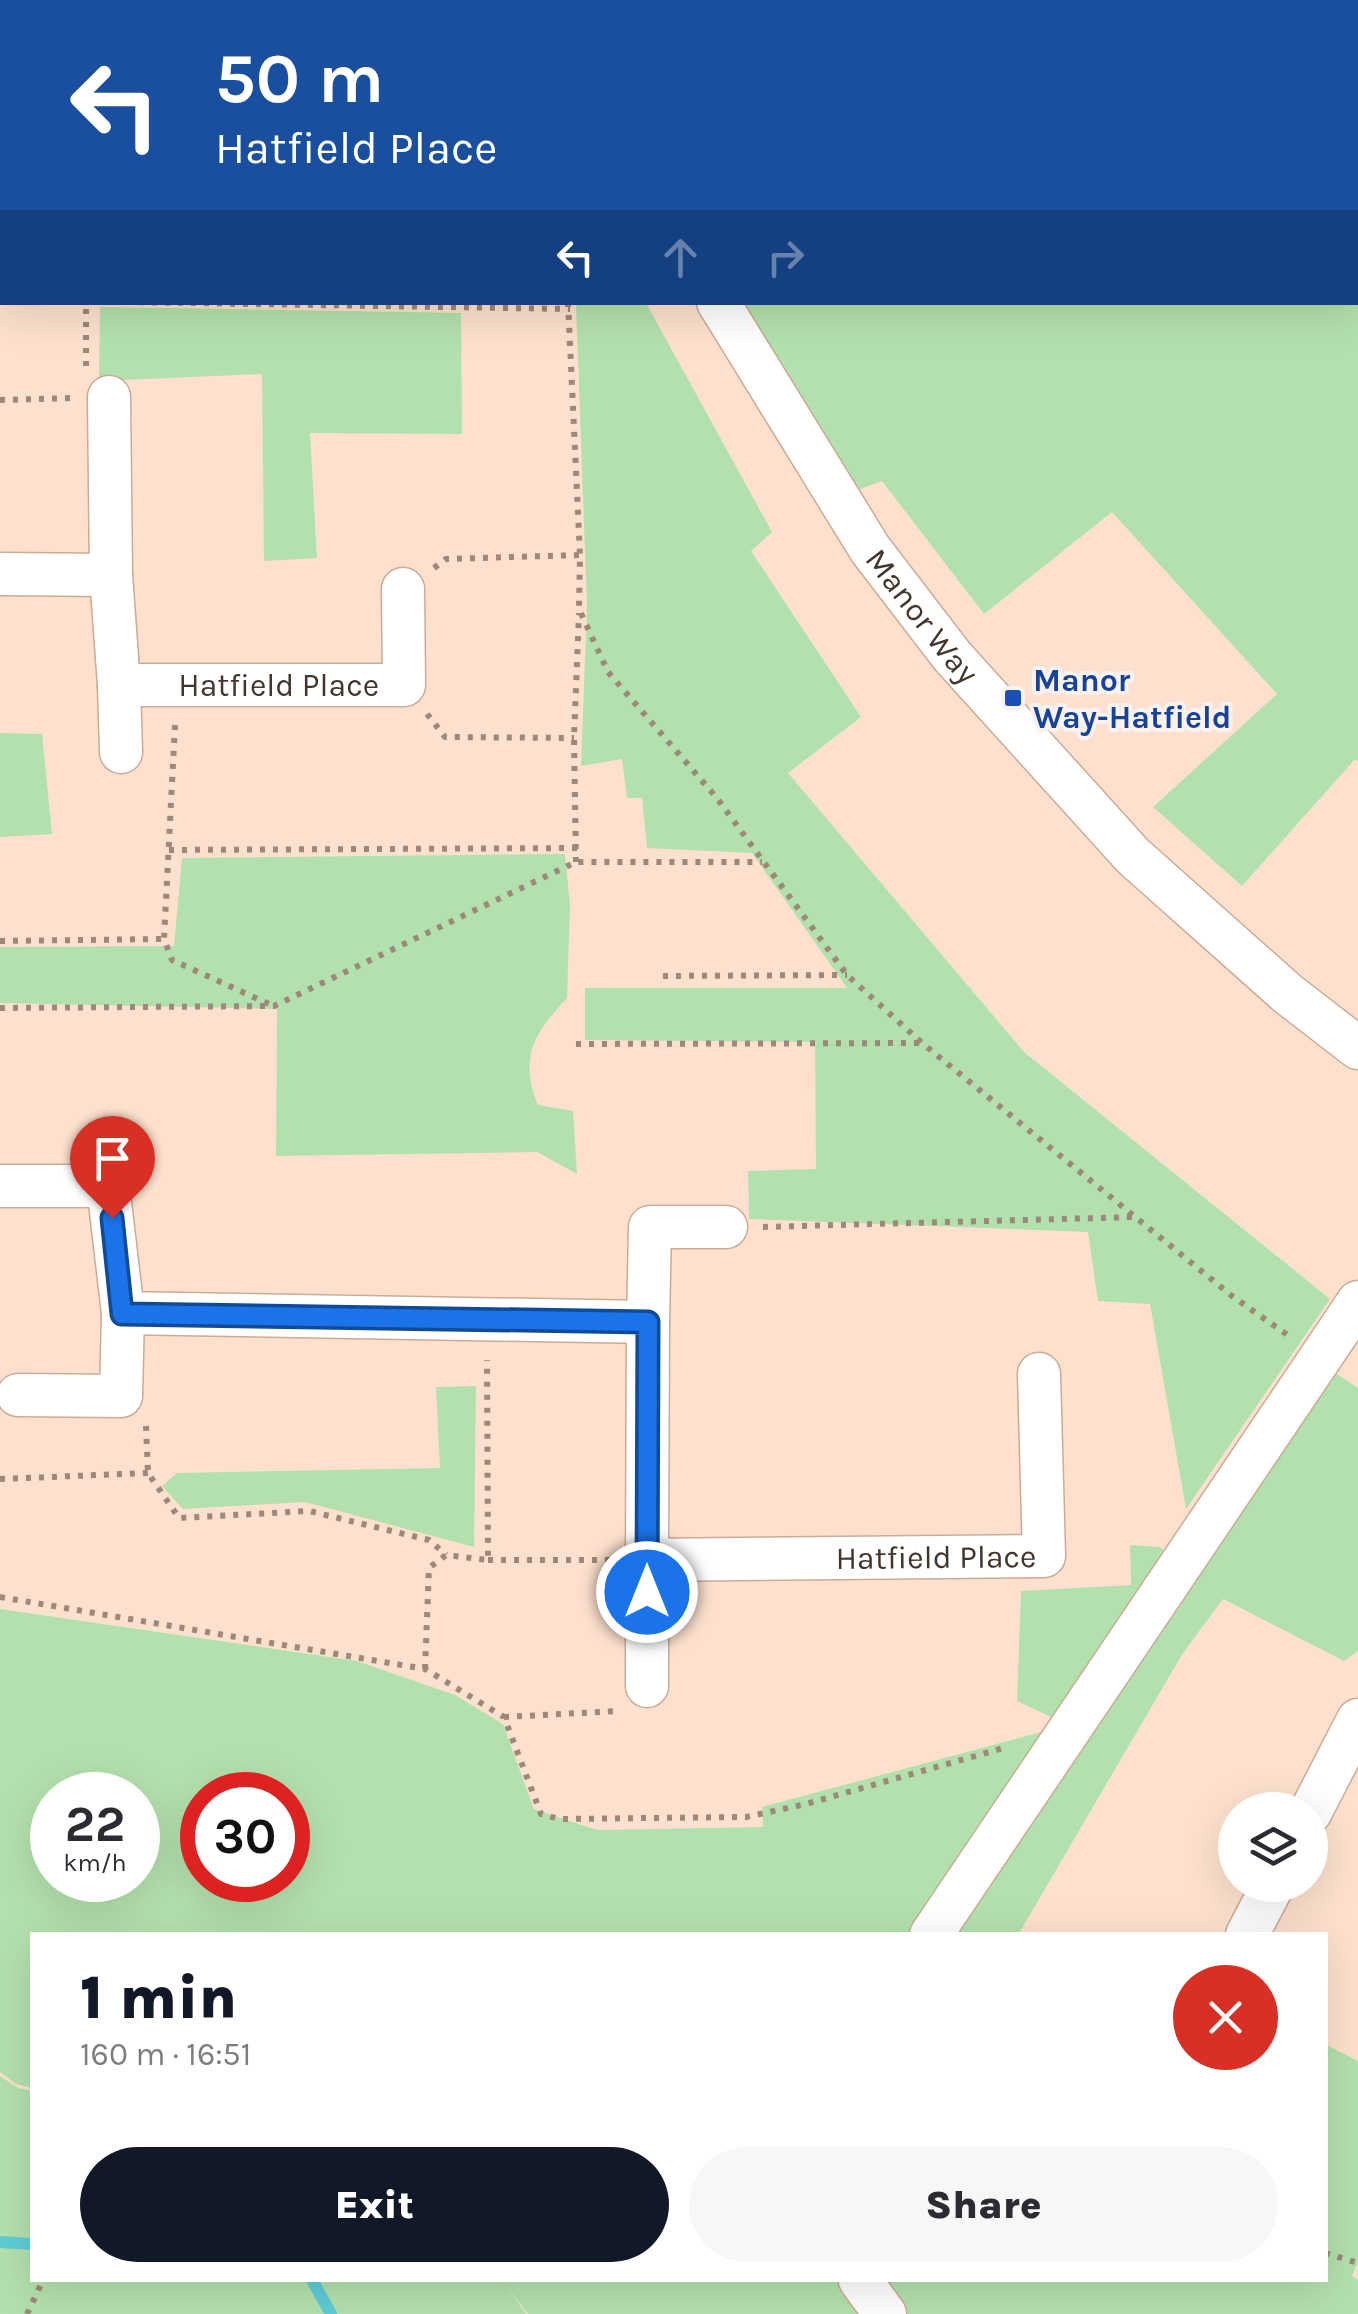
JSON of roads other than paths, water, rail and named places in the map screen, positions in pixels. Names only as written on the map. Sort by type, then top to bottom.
[{"type":"street","name":"Manor Way","points":[[720,305],[870,549],[952,656],[1133,856],[1288,994],[1358,1048]]},
{"type":"street","points":[[97,398],[119,685],[120,752]]},
{"type":"street","points":[[0,574],[111,575]]},
{"type":"street","name":"Hatfield Place","points":[[119,685],[404,685],[403,589]]},
{"type":"street","points":[[0,1186],[108,1186],[122,1314],[121,1396],[18,1395]]},
{"type":"street","points":[[647,1686],[650,1228],[726,1227]]},
{"type":"street","points":[[933,1932],[1358,1302]]},
{"type":"street","points":[[122,1314],[648,1322]]},
{"type":"street","name":"Hatfield Place","points":[[647,1560],[1044,1556],[1039,1374]]},
{"type":"street","points":[[1321,1792],[1358,1720]]},
{"type":"street","points":[[1249,1932],[1264,1902]]},
{"type":"street","points":[[861,2282],[885,2314]]},
{"type":"waterway","points":[[0,2242],[30,2244]]},
{"type":"waterway","points":[[313,2282],[331,2314]]},
{"type":"place","name":"Manor Way-Hatfield","points":[[1013,698]]}]
